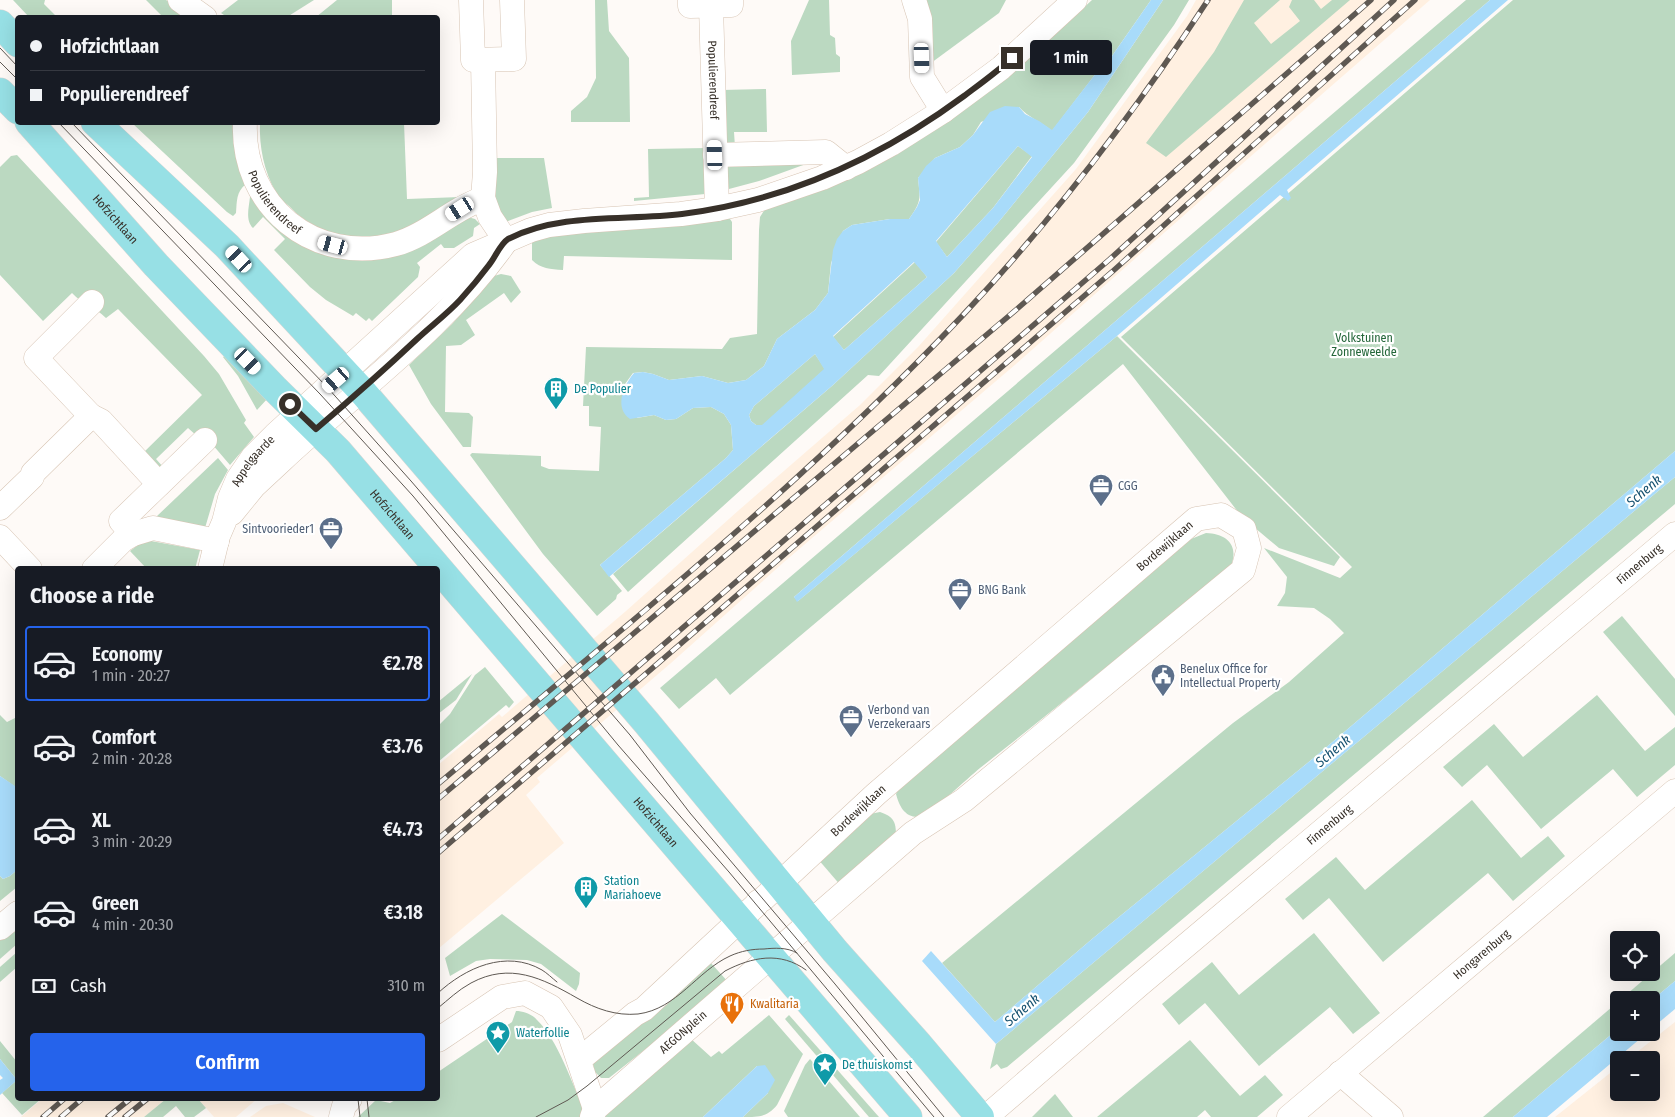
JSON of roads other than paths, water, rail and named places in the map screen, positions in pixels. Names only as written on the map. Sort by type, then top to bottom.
[{"type":"main road","points":[[0,24],[15,39]]},
{"type":"main road","points":[[0,92],[15,107]]},
{"type":"main road","name":"Hofzichtlaan","points":[[32,125],[156,265],[338,451],[437,566]]},
{"type":"main road","points":[[98,125],[227,246],[352,381],[646,722],[811,921],[980,1117]]},
{"type":"main road","name":"Hofzichtlaan","points":[[440,569],[601,760],[908,1117]]},
{"type":"street","points":[[180,0],[201,15]]},
{"type":"street","points":[[471,0],[473,60],[514,58],[512,0]]},
{"type":"street","points":[[914,0],[920,19],[922,77],[943,111]]},
{"type":"street","points":[[308,421],[352,381],[458,301],[488,266],[506,241],[531,230],[567,223],[681,214],[717,209],[758,200],[846,168],[913,132],[943,111],[1001,68],[1075,0]]},
{"type":"street","name":"Populierendreef","points":[[710,2],[717,209]]},
{"type":"street","points":[[483,60],[485,172],[483,198],[490,217],[506,241]]},
{"type":"street","name":"Populierendreef","points":[[245,125],[244,140],[248,160],[256,183],[266,200],[281,217],[301,233],[322,242],[344,248],[365,249],[394,244],[424,232],[460,209],[483,198]]},
{"type":"street","points":[[715,155],[826,152],[846,168]]},
{"type":"street","points":[[92,302],[36,358],[91,416],[101,421],[159,484]]},
{"type":"street","points":[[0,508],[91,416]]},
{"type":"street","name":"Appelgaarde","points":[[211,566],[221,532],[254,486],[308,421]]},
{"type":"street","points":[[133,534],[121,521],[205,440]]},
{"type":"street","name":"Bordewijklaan","points":[[780,883],[876,794],[1196,519],[1221,515],[1244,529],[1249,548],[1243,570],[964,800],[913,833],[811,921]]},
{"type":"street","points":[[97,566],[124,540],[133,534],[153,528],[221,532]]},
{"type":"street","name":"Finnenburg","points":[[986,1117],[1138,985],[1675,534]]},
{"type":"street","points":[[0,537],[27,566]]},
{"type":"street","name":"Hongarenburg","points":[[1288,1117],[1675,791]]},
{"type":"street","points":[[579,1060],[635,1014],[644,1009],[780,883]]},
{"type":"street","points":[[0,928],[15,916]]},
{"type":"street","points":[[771,956],[811,921]]},
{"type":"street","name":"AEGONplein","points":[[440,1039],[502,997],[525,993],[551,1007],[570,1035],[594,1113],[771,956]]},
{"type":"street","points":[[1340,1073],[1391,1117]]},
{"type":"street","points":[[341,1117],[344,1106],[348,1101]]},
{"type":"water","points":[[1151,0],[1163,0],[1088,112],[997,224],[954,273],[833,385],[609,577],[600,565],[733,450],[731,425],[724,414],[711,407],[693,408],[676,419],[666,420],[654,415],[630,419],[622,409],[621,403],[626,384],[634,373],[653,374],[669,380],[702,376],[728,383],[746,380],[764,366],[777,339],[815,310],[828,293],[833,250],[837,239],[843,231],[852,225],[890,219],[909,219],[920,200],[918,178],[926,166],[935,158],[960,147],[973,135],[990,112],[1005,106],[1019,107],[1025,114],[1052,130],[1100,68],[1105,66]],"holes":[[[1018,146],[1032,157],[993,208],[947,257],[936,241]],[[914,262],[927,277],[844,350],[833,336]],[[815,354],[824,369],[762,425],[756,425],[751,421],[749,415],[754,406]]]},
{"type":"water","points":[[1490,0],[1508,0],[1287,190],[1291,198],[1288,201],[1280,195],[1117,336],[797,602],[794,597]]},
{"type":"water","name":"Schenk","points":[[1675,451],[1675,477],[996,1044],[922,961],[931,951],[995,1022],[1092,939],[1316,756]]},
{"type":"water","points":[[0,776],[15,786],[15,872],[3,879],[0,876]]},
{"type":"water","points":[[1675,981],[1675,1009],[1660,1022],[1660,994]]},
{"type":"water","points":[[1610,1036],[1610,1041],[1637,1041],[1626,1051],[1610,1051],[1610,1064],[1547,1117],[1513,1117]]},
{"type":"water","points":[[0,1059],[15,1078],[15,1082],[0,1095],[0,1080],[3,1078],[0,1075]]},
{"type":"water","points":[[765,1065],[775,1080],[768,1093],[743,1117],[703,1117],[757,1066]]},
{"type":"tram line","points":[[0,48],[15,64]]},
{"type":"tram line","points":[[0,62],[15,77]]},
{"type":"tram line","points":[[61,125],[320,394],[413,496],[618,745],[729,872],[934,1117]]},
{"type":"tram line","points":[[74,125],[327,387],[411,481],[630,735],[690,813],[835,984],[944,1117]]},
{"type":"tram line","points":[[440,1006],[471,983],[485,977],[512,973],[526,975],[551,984],[606,1011],[638,1014],[652,1011],[664,1005],[707,971],[734,954],[751,950],[776,948],[797,953]]},
{"type":"tram line","points":[[536,1117],[568,1100],[587,1086],[725,971],[745,962],[766,958],[786,960],[806,970]]},
{"type":"tram line","points":[[440,991],[473,969],[500,961],[528,964],[542,970],[557,982]]},
{"type":"tram line","points":[[358,1101],[360,1117]]},
{"type":"tram line","points":[[367,1101],[369,1117]]},
{"type":"railway","points":[[440,782],[707,557],[773,499],[902,378],[997,278],[1062,202],[1152,83],[1208,0]]},
{"type":"railway","points":[[440,797],[1017,309],[1371,0]]},
{"type":"railway","points":[[440,837],[1110,259],[1394,0]]},
{"type":"railway","points":[[440,851],[1113,271],[1415,0]]},
{"type":"railway","points":[[43,1117],[62,1101]]},
{"type":"railway","points":[[61,1117],[80,1101]]},
{"type":"railway","points":[[108,1117],[128,1101]]},
{"type":"railway","points":[[125,1117],[145,1101]]},
{"type":"place","name":"De Populier","points":[[556,410]]},
{"type":"place","name":"CGG","points":[[1101,507]]},
{"type":"place","name":"Sintvoorieder1","points":[[331,550]]},
{"type":"place","name":"BNG Bank","points":[[960,611]]},
{"type":"place","name":"Benelux Office for Intellectual Property","points":[[1163,697]]},
{"type":"place","name":"Verbond van Verzekeraars","points":[[851,738]]},
{"type":"place","name":"Station Mariahoeve","points":[[586,909]]},
{"type":"place","name":"Kwalitaria","points":[[732,1025]]},
{"type":"place","name":"Waterfollie","points":[[498,1054]]},
{"type":"place","name":"De thuiskomst","points":[[825,1086]]},
{"type":"park label","name":"Volkstuinen Zonneweelde","points":[[1364,345]]}]
